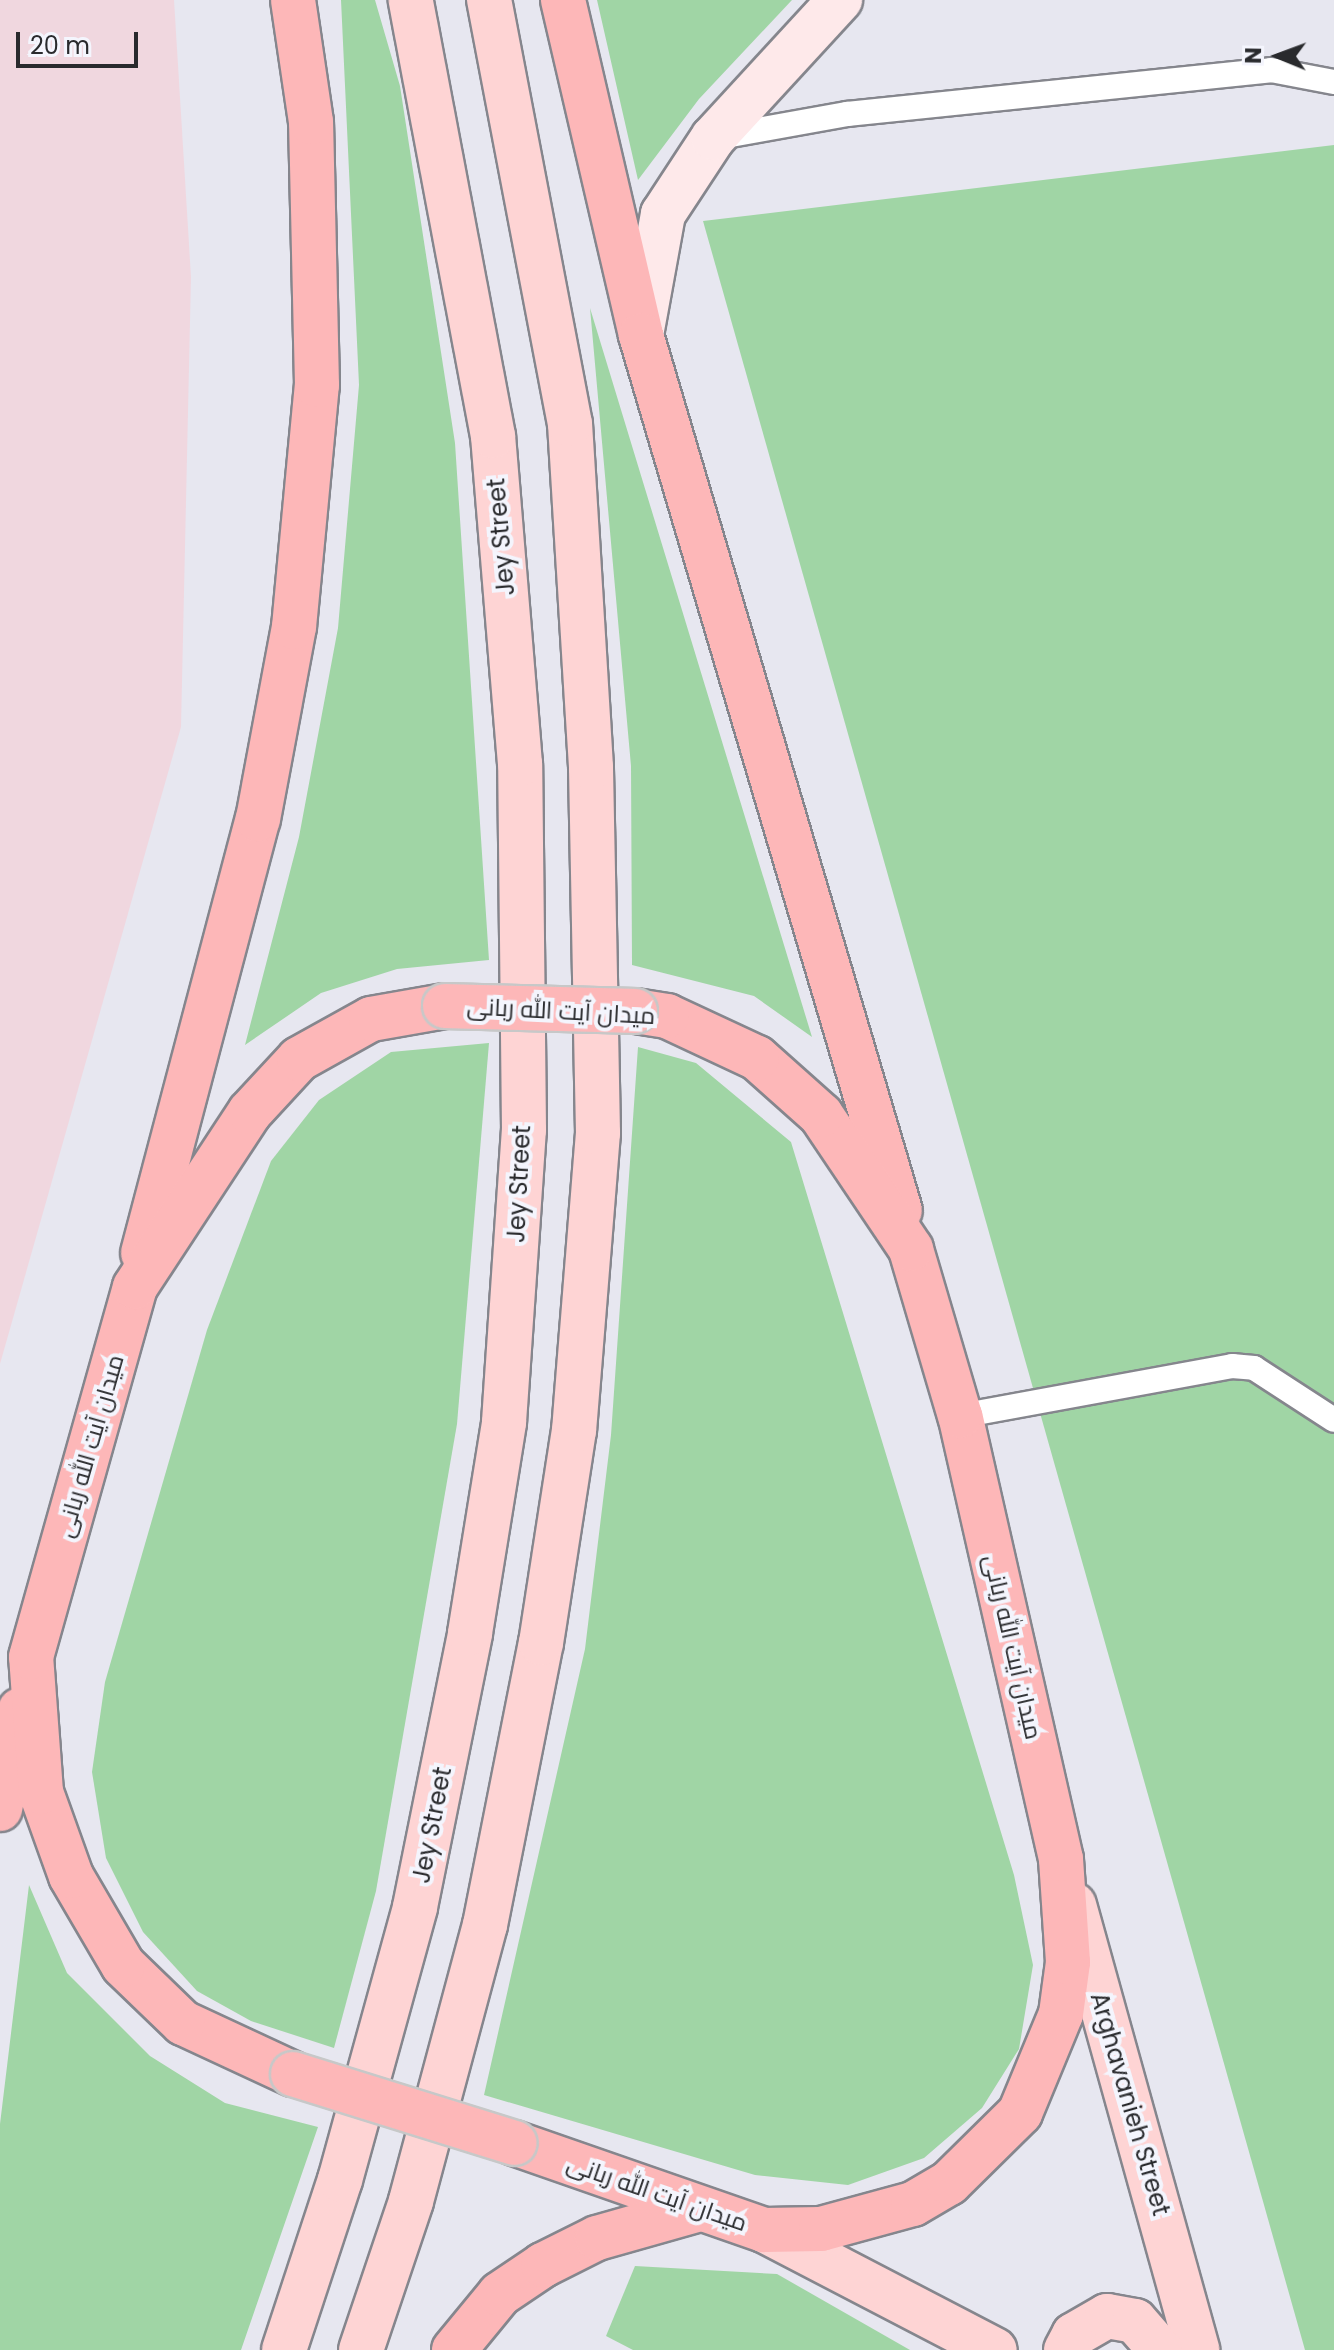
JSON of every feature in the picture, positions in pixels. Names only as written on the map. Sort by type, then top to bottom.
[{"type":"highway","points":[[135,1287],[258,819],[294,627],[317,385],[311,122],[293,0]]},
{"type":"highway","points":[[563,0],[641,335],[911,1249]]},
{"type":"highway","name":"میدان آیت الله ربانی","points":[[445,1006],[635,1011],[667,1016],[757,1058],[821,1115],[911,1249],[960,1416],[1061,1859],[1068,1962],[1061,2014],[1020,2113],[949,2183],[913,2204],[821,2229],[764,2230],[696,2210],[514,2143],[293,2074],[183,2023],[123,1965],[71,1876],[41,1792],[31,1657],[135,1287],[250,1112],[299,1059],[371,1019],[445,1006]]},
{"type":"highway","points":[[0,1809],[31,1657]]},
{"type":"highway","points":[[454,2350],[500,2294],[543,2265],[597,2238],[696,2210]]},
{"type":"main road","name":"Jey Street","points":[[284,2350],[415,1907],[470,1633],[504,1422],[524,1130],[520,764],[493,436],[411,0]]},
{"type":"main road","points":[[361,2350],[411,2201],[485,1925],[541,1643],[574,1431],[598,1133],[591,767],[570,424],[489,0]]},
{"type":"main road","name":"Arghavanieh Street","points":[[1061,1859],[1197,2350]]},
{"type":"main road","points":[[764,2230],[995,2350]]},
{"type":"main road","points":[[1066,2350],[1074,2335],[1107,2316],[1135,2321],[1160,2350]]},
{"type":"street","points":[[641,335],[663,214],[713,138],[840,0]]},
{"type":"lane","points":[[713,138],[847,114],[1271,70],[1334,82]]},
{"type":"lane","points":[[960,1416],[1232,1366],[1263,1373],[1334,1420]]},
{"type":"shaded area","points":[[0,0],[174,0],[191,277],[181,727],[0,1364]]},
{"type":"green space","points":[[341,0],[375,0],[400,86],[455,443],[489,960],[397,969],[321,993],[245,1045],[299,837],[338,628],[359,385]]},
{"type":"green space","points":[[597,0],[792,0],[699,99],[638,180]]},
{"type":"green space","points":[[1334,145],[1334,2350],[1305,2350],[703,221]]},
{"type":"green space","points":[[590,308],[812,1037],[754,996],[632,965],[631,766]]},
{"type":"green space","points":[[489,1043],[457,1424],[376,1891],[334,2048],[251,2021],[197,1991],[143,1932],[106,1858],[92,1772],[105,1682],[207,1330],[271,1161],[319,1100],[391,1052]]},
{"type":"green space","points":[[638,1047],[696,1063],[791,1142],[1014,1875],[1033,1965],[1019,2049],[982,2108],[924,2158],[848,2185],[755,2175],[484,2095],[585,1649],[611,1435]]},
{"type":"green space","points":[[29,1885],[67,1973],[150,2056],[225,2103],[318,2127],[241,2350],[0,2350],[0,2124]]},
{"type":"green space","points":[[635,2266],[777,2274],[910,2350],[633,2350],[606,2336]]}]
